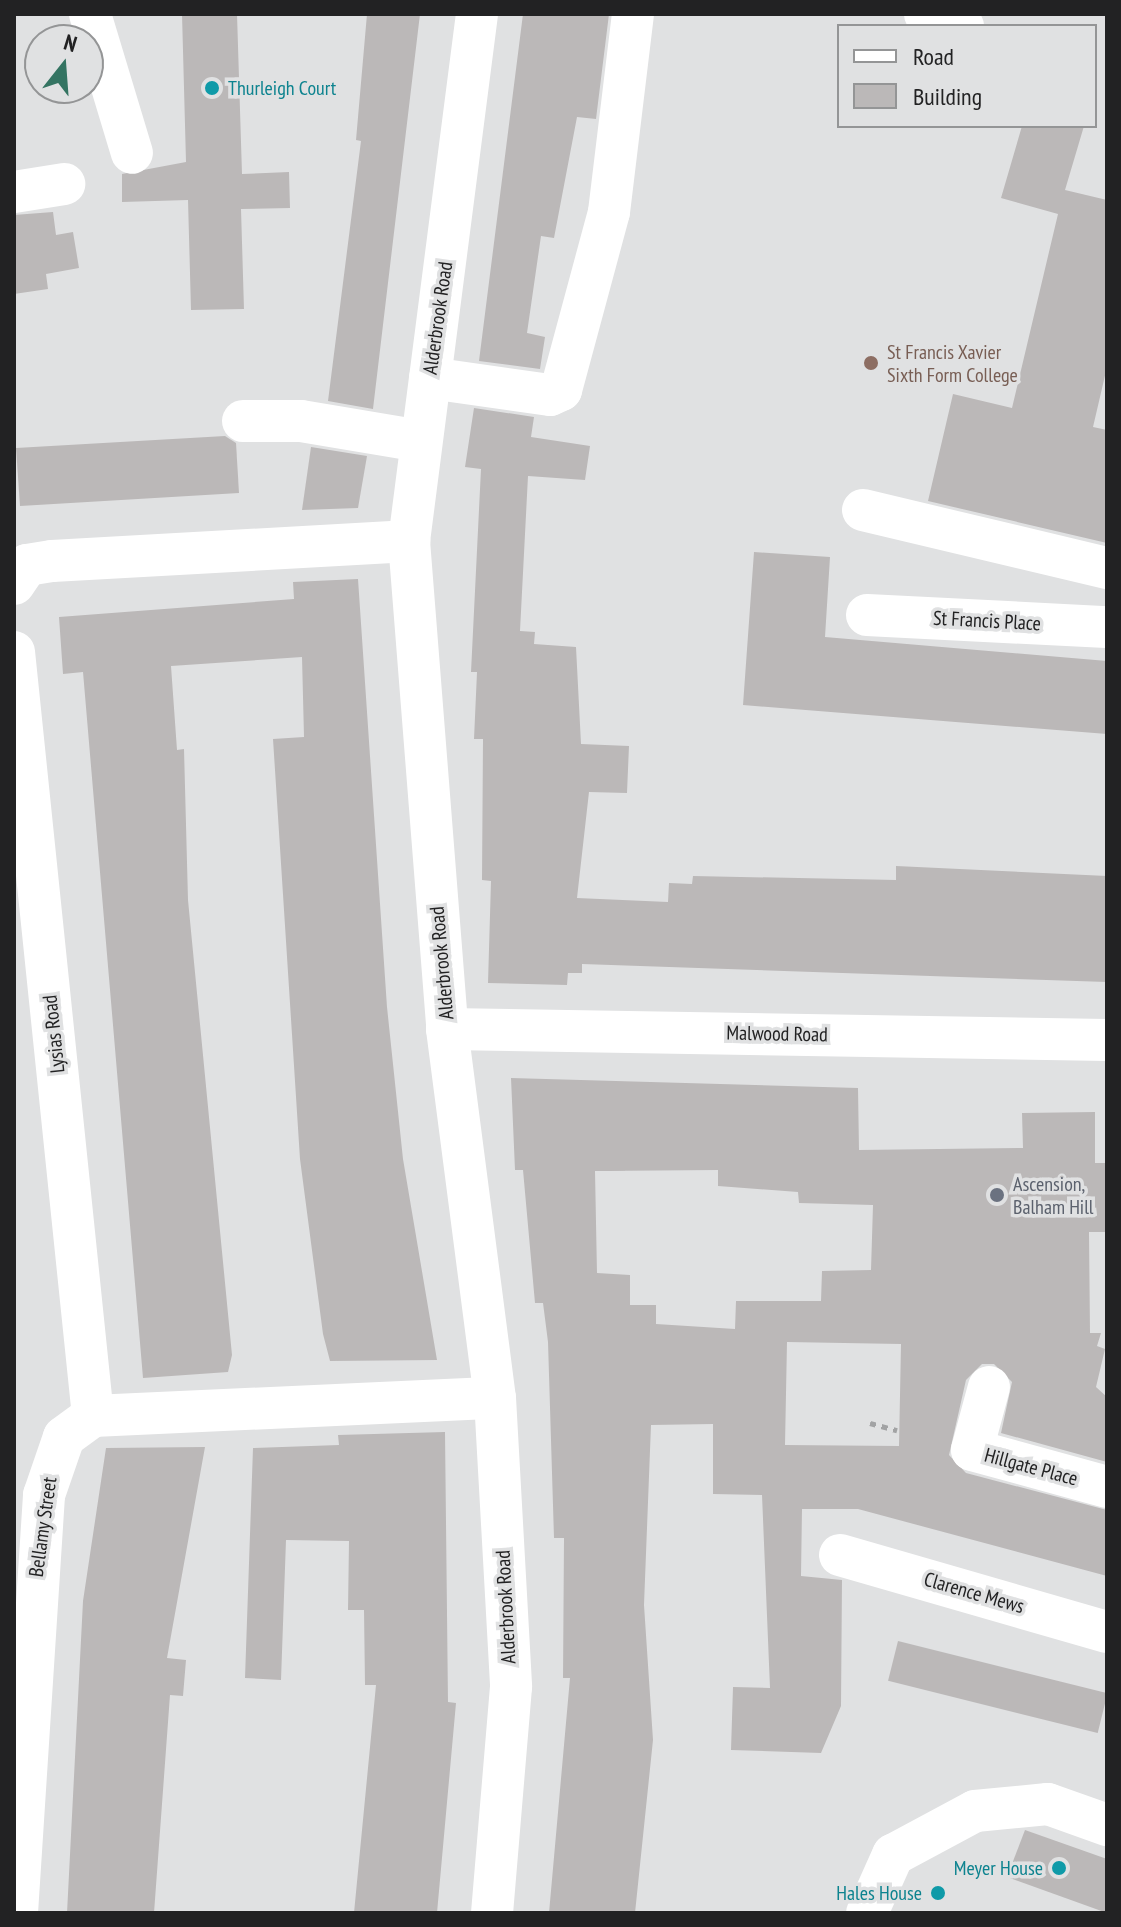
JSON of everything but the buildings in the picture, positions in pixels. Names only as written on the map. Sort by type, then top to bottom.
[{"type":"street","points":[[90,14],[132,153]]},
{"type":"street","name":"Alderbrook Road","points":[[477,14],[409,541],[447,1029],[495,1398],[511,1687],[492,1913]]},
{"type":"street","points":[[430,378],[550,395],[561,390],[609,212],[633,14]]},
{"type":"street","points":[[925,14],[957,24]]},
{"type":"street","points":[[14,192],[64,184]]},
{"type":"street","points":[[243,421],[301,421],[420,441]]},
{"type":"street","points":[[863,510],[1107,568]]},
{"type":"street","points":[[14,584],[27,565],[52,561],[409,541]]},
{"type":"street","name":"St Francis Place","points":[[867,615],[1107,627]]},
{"type":"street","name":"Lysias Road","points":[[14,652],[93,1416]]},
{"type":"street","name":"Malwood Road","points":[[447,1029],[1107,1040]]},
{"type":"street","name":"Hillgate Place","points":[[989,1387],[972,1450],[1107,1487]]},
{"type":"street","points":[[93,1416],[495,1398]]},
{"type":"street","name":"Bellamy Street","points":[[17,1913],[20,1677],[44,1495],[64,1437],[93,1416]]},
{"type":"street","name":"Clarence Mews","points":[[840,1555],[1107,1632]]},
{"type":"street","points":[[867,1913],[893,1855],[975,1811],[1048,1804],[1107,1825]]},
{"type":"path","points":[[870,1423],[897,1430]]},
{"type":"place","name":"Thurleigh Court","points":[[212,88]]},
{"type":"place","name":"St Francis Xavier Sixth Form College","points":[[871,363]]},
{"type":"place","name":"Ascension, Balham Hill","points":[[997,1195]]},
{"type":"place","name":"Meyer House","points":[[1059,1868]]},
{"type":"place","name":"Hales House","points":[[938,1893]]}]
